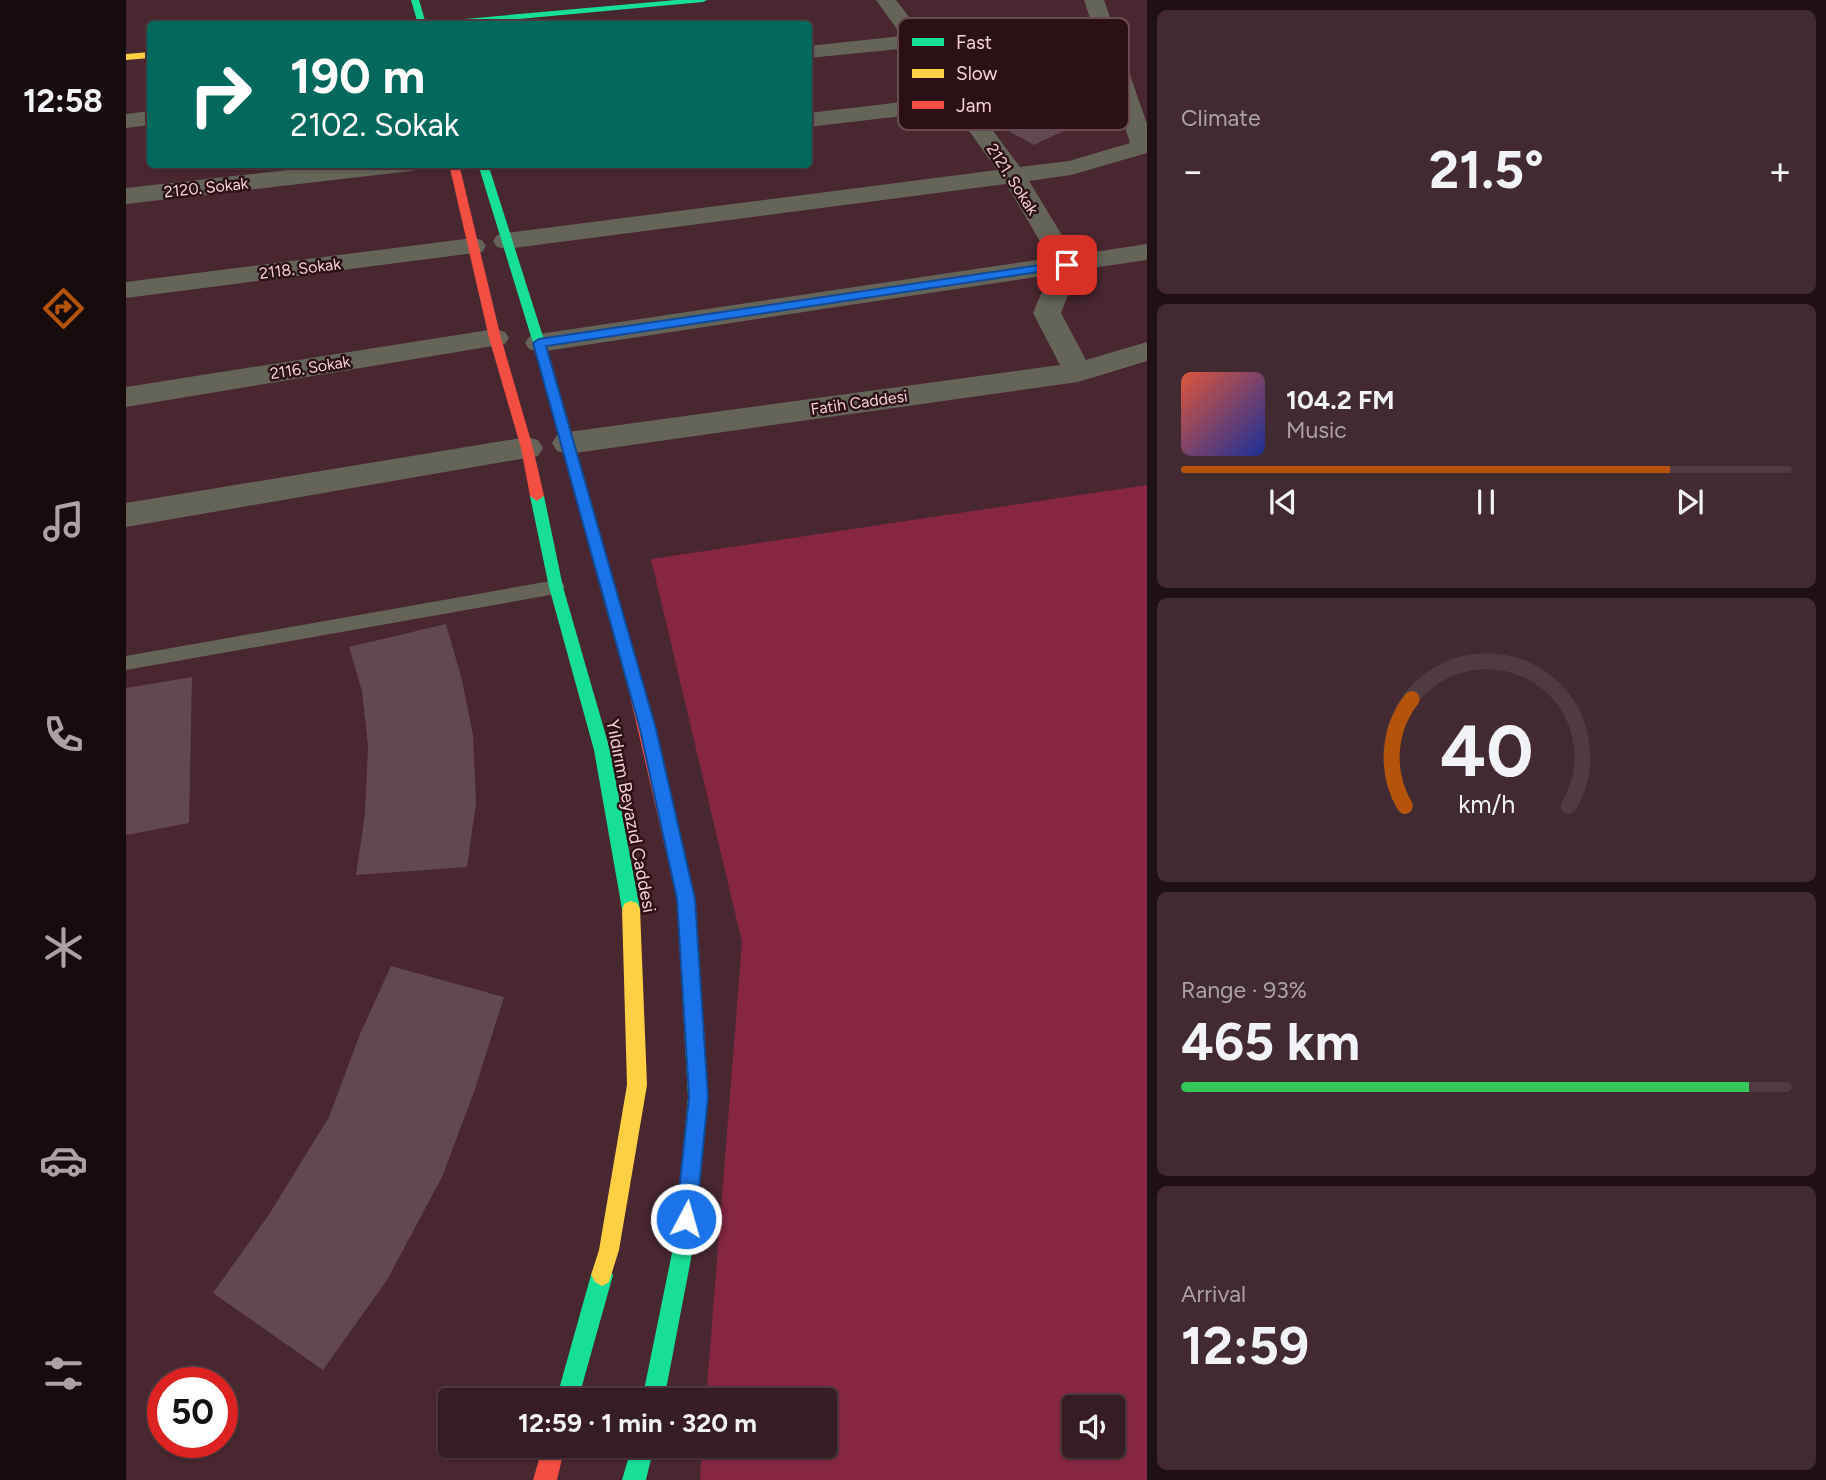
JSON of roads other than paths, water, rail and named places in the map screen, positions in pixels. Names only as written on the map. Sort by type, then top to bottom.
[{"type":"main road","points":[[415,0],[421,21]]},
{"type":"main road","points":[[444,21],[703,0]]},
{"type":"main road","points":[[126,57],[147,55]]},
{"type":"main road","name":"Yıldırım Beyazıd Caddesi","points":[[455,168],[495,338],[548,445],[648,729],[686,899],[698,1097],[684,1243],[655,1388]]},
{"type":"main road","name":"Yıldırım Beyazıd Caddesi","points":[[484,168],[539,343],[556,587],[602,750],[632,916],[637,1085],[609,1250],[570,1388]]},
{"type":"main road","points":[[545,1480],[551,1458]]},
{"type":"main road","points":[[634,1480],[640,1458]]},
{"type":"street","name":"2121. Sokak","points":[[886,0],[899,18]]},
{"type":"street","points":[[1094,0],[1099,18]]},
{"type":"street","points":[[812,52],[898,43]]},
{"type":"street","points":[[506,241],[1071,168],[1145,146],[1129,102]]},
{"type":"street","points":[[812,120],[898,109]]},
{"type":"street","points":[[126,121],[147,118]]},
{"type":"street","name":"2121. Sokak","points":[[980,130],[1013,176],[1067,265]]},
{"type":"street","name":"2120. Sokak","points":[[126,196],[241,174],[343,168]]},
{"type":"street","name":"2118. Sokak","points":[[126,290],[473,246]]},
{"type":"street","points":[[539,343],[1147,252]]},
{"type":"street","points":[[1067,265],[1047,313],[1078,372]]},
{"type":"street","name":"2116. Sokak","points":[[126,397],[495,338]]},
{"type":"street","name":"Fatih Caddesi","points":[[126,515],[548,445],[1078,372],[1147,351]]},
{"type":"lane","points":[[126,663],[556,587]]}]
